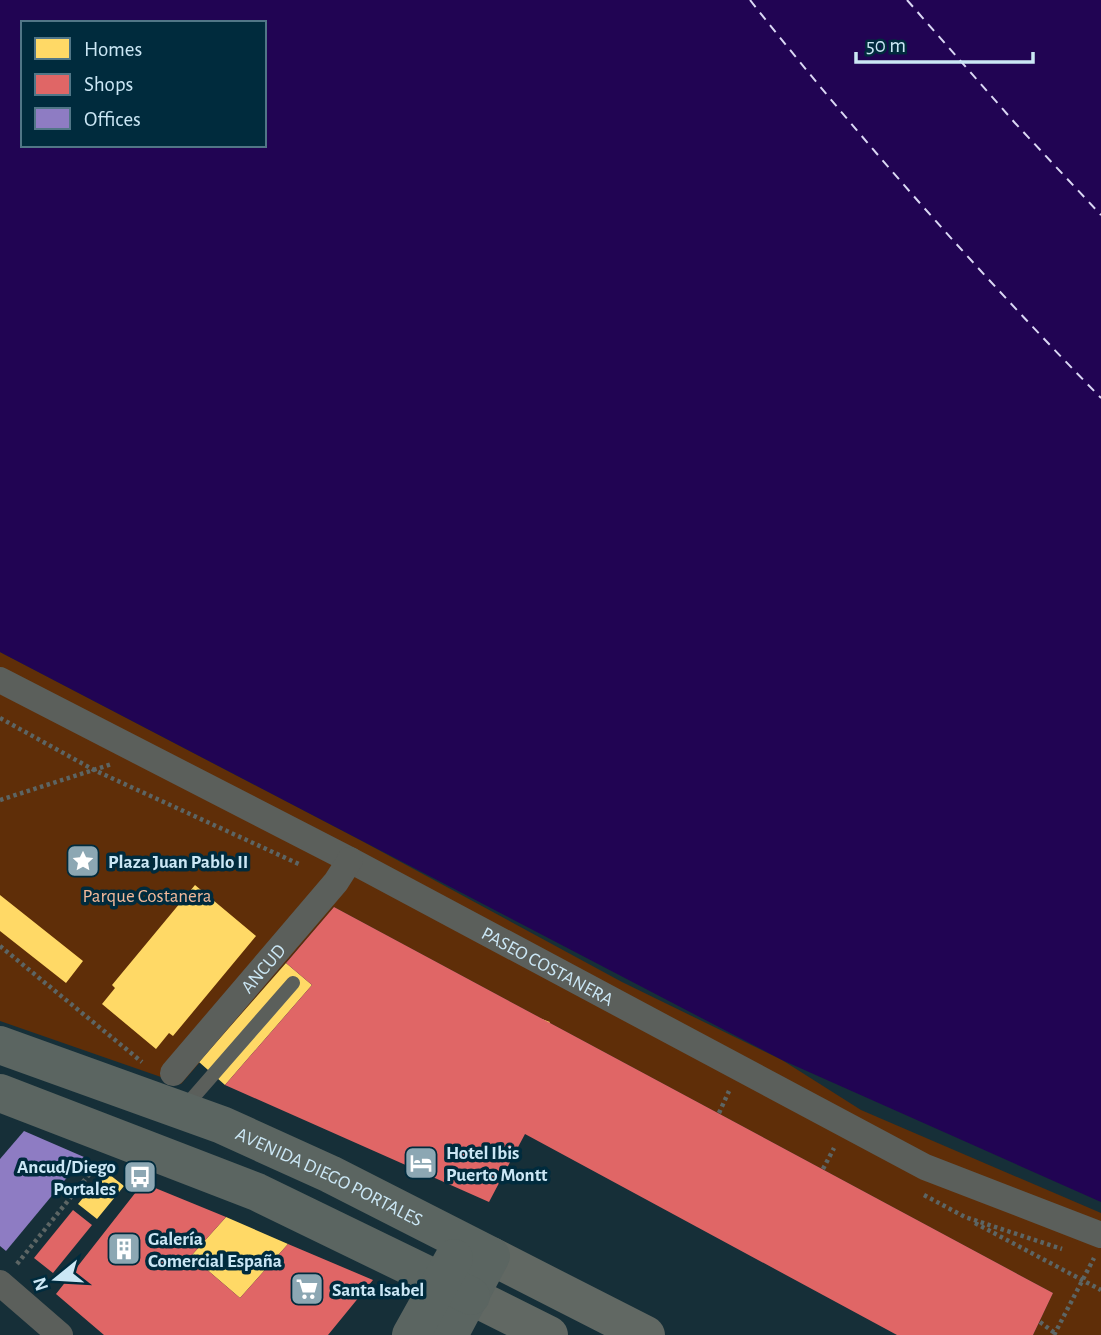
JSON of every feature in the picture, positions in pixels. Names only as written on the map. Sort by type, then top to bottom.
[{"type":"highway","name":"AVENIDA DIEGO PORTALES","points":[[0,1045],[182,1110],[277,1149],[477,1249]]},
{"type":"highway","points":[[0,1093],[257,1192],[456,1289]]},
{"type":"highway","points":[[411,1335],[456,1289],[477,1249]]},
{"type":"highway","points":[[449,1335],[456,1289]]},
{"type":"main road","name":"AVENIDA DIEGO PORTALES","points":[[477,1249],[646,1335]]},
{"type":"main road","points":[[456,1289],[549,1335]]},
{"type":"street","name":"PASEO COSTANERA","points":[[0,680],[350,860],[925,1167],[1099,1244]]},
{"type":"street","name":"ANCUD","points":[[173,1073],[337,882],[350,860]]},
{"type":"street","points":[[6,1283],[60,1335]]},
{"type":"lane","points":[[182,1110],[293,983]]},
{"type":"path","points":[[0,800],[144,754]]},
{"type":"path","points":[[0,946],[142,1062]]},
{"type":"path","points":[[719,1113],[729,1091]]},
{"type":"path","points":[[823,1169],[834,1147]]},
{"type":"path","points":[[6,1283],[105,1155]]},
{"type":"path","points":[[965,1217],[1101,1290]]},
{"type":"path","points":[[1040,1322],[1055,1334],[1099,1244]]},
{"type":"green space","name":"Parque Costanera","points":[[0,652],[362,841],[622,982],[782,1060],[861,1110],[1101,1213],[1101,1335],[1033,1335],[1053,1293],[334,907],[181,1084],[0,1021]]},
{"type":"shaded area","points":[[0,0],[1101,0],[1101,1202],[782,1060],[0,652]]},
{"type":"building: Homes","points":[[195,885],[256,936],[173,1036],[169,1033],[156,1049],[102,1004],[115,988],[112,985]]},
{"type":"building: Homes","points":[[0,895],[83,961],[66,983],[0,931]]},
{"type":"building: Homes","points":[[286,963],[312,985],[225,1085],[199,1062]]},
{"type":"building: Homes","points":[[485,998],[550,1022],[447,1182],[371,1148],[419,1090]]},
{"type":"building: Homes","points":[[105,1171],[124,1186],[97,1219],[78,1204]]},
{"type":"building: Homes","points":[[226,1217],[288,1244],[240,1298],[191,1256]]},
{"type":"building: Shops","points":[[334,907],[1053,1293],[1033,1335],[897,1335],[525,1134],[489,1202],[225,1085],[312,985],[286,963]]},
{"type":"building: Shops","points":[[143,1183],[226,1217],[191,1256],[240,1298],[288,1244],[373,1280],[328,1335],[104,1335],[56,1294]]},
{"type":"building: Shops","points":[[73,1210],[92,1225],[53,1273],[34,1258]]},
{"type":"building: Offices","points":[[24,1131],[84,1157],[6,1251],[0,1246],[0,1159]]},
{"type":"ferry route","points":[[750,0],[920,204],[1101,398]]},
{"type":"ferry route","points":[[907,0],[1015,123],[1101,215]]},
{"type":"place","name":"Plaza Juan Pablo II","points":[[83,861]]},
{"type":"place","name":"Hotel Ibis Puerto Montt","points":[[421,1163]]},
{"type":"place","name":"Ancud/Diego Portales","points":[[140,1177]]},
{"type":"place","name":"Galería Comercial España","points":[[124,1249]]},
{"type":"place","name":"Santa Isabel","points":[[307,1289]]}]
